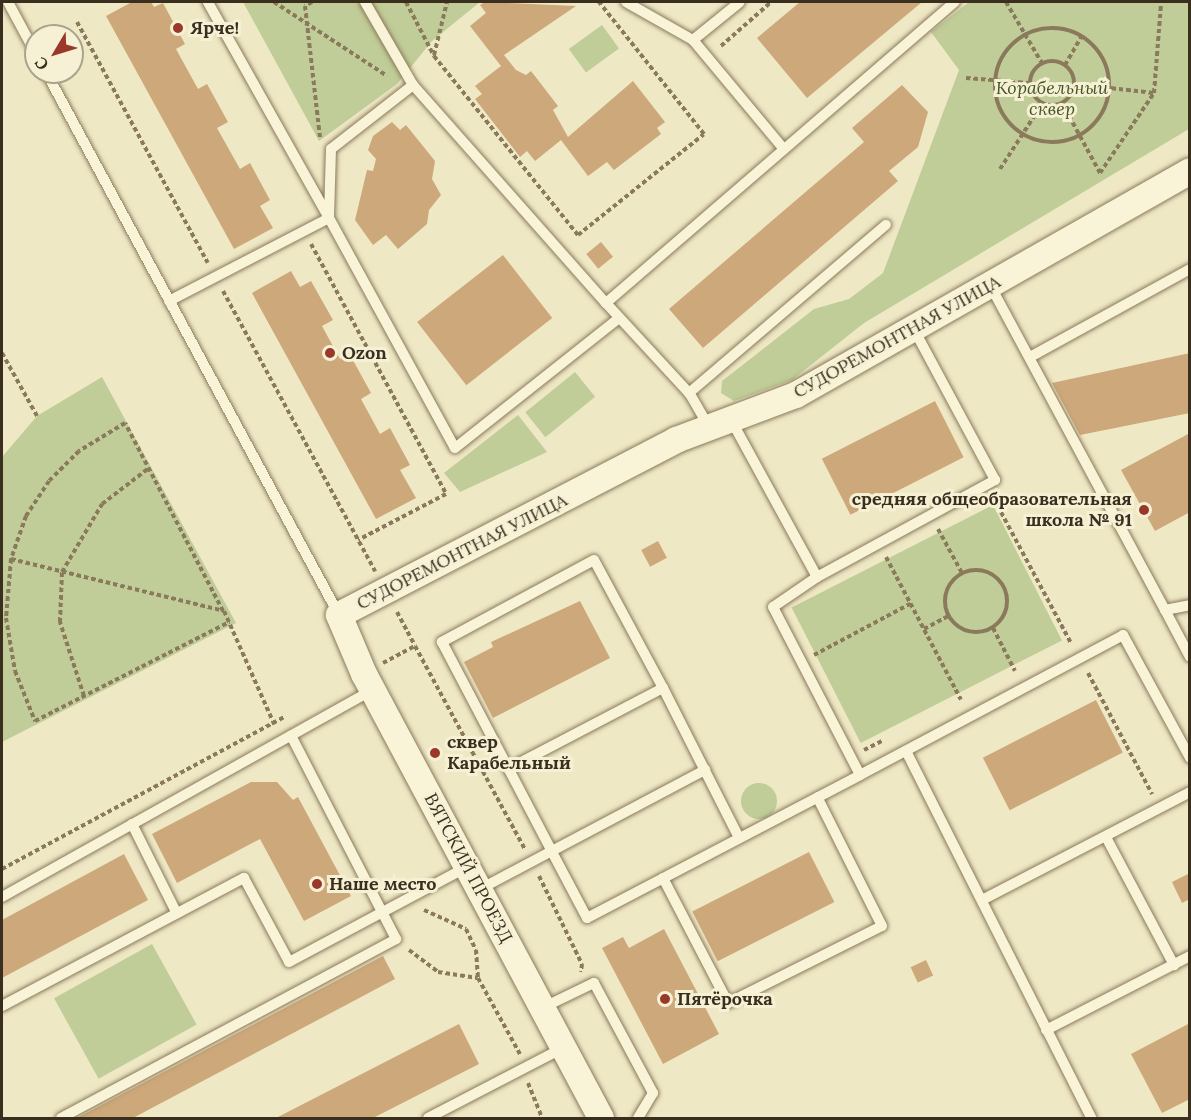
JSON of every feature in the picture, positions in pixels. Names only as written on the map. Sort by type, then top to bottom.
[{"type":"street","name":"СУДОРЕМОНТНАЯ УЛИЦА","points":[[339,615],[719,422],[796,395],[1190,171]]},
{"type":"street","name":"ВЯТСКИЙ ПРОЕЗД","points":[[339,615],[368,682],[601,1119]]},
{"type":"lane","points":[[8,2],[24,32]]},
{"type":"lane","points":[[208,2],[455,448],[619,318]]},
{"type":"lane","points":[[365,2],[413,85],[619,318],[719,422],[817,577]]},
{"type":"lane","points":[[626,2],[693,40],[783,148]]},
{"type":"lane","points":[[693,40],[740,2]]},
{"type":"lane","points":[[606,303],[955,2]]},
{"type":"lane","points":[[52,84],[339,615]]},
{"type":"lane","points":[[328,218],[331,149],[413,85]]},
{"type":"lane","points":[[169,302],[328,218]]},
{"type":"lane","points":[[689,393],[886,225]]},
{"type":"lane","points":[[1030,357],[1190,269]]},
{"type":"lane","points":[[990,284],[1190,657]]},
{"type":"lane","points":[[860,775],[773,607],[817,577],[995,480],[913,328]]},
{"type":"lane","points":[[739,838],[663,688],[594,560],[442,642],[587,918],[906,752],[1123,635],[1190,758]]},
{"type":"lane","points":[[1165,610],[1190,605]]},
{"type":"lane","points":[[2,897],[291,736],[368,682]]},
{"type":"lane","points":[[508,769],[663,688]]},
{"type":"lane","points":[[61,1119],[396,939],[291,736]]},
{"type":"lane","points":[[906,752],[1091,1119]]},
{"type":"lane","points":[[479,889],[705,770]]},
{"type":"lane","points":[[982,900],[1107,839],[1190,792]]},
{"type":"lane","points":[[663,878],[728,1004],[882,926],[817,797]]},
{"type":"lane","points":[[132,824],[176,912]]},
{"type":"lane","points":[[1107,839],[1174,965]]},
{"type":"lane","points":[[2,1006],[244,878],[289,962],[468,867]]},
{"type":"lane","points":[[1046,1030],[1190,956]]},
{"type":"lane","points":[[542,1008],[594,983],[653,1093],[638,1119]]},
{"type":"lane","points":[[428,1119],[563,1047]]},
{"type":"path","points":[[274,2],[391,79]]},
{"type":"path","points":[[312,2],[305,6],[321,151]]},
{"type":"path","points":[[406,2],[434,56],[578,235],[704,134],[599,2]]},
{"type":"path","points":[[434,56],[447,2]]},
{"type":"path","points":[[728,54],[720,45],[771,2]]},
{"type":"path","points":[[1006,2],[1041,63]]},
{"type":"path","points":[[1062,104],[1100,173],[1155,93],[1161,4]]},
{"type":"path","points":[[77,22],[531,860],[582,964],[576,991]]},
{"type":"path","points":[[1053,27],[1082,35],[1102,57],[1109,86],[1101,115],[1079,135],[1050,142],[1022,133],[1002,111],[995,82],[1004,54],[1025,34],[1053,27]]},
{"type":"path","points":[[1065,65],[1082,35]]},
{"type":"path","points":[[1041,63],[1065,65]]},
{"type":"path","points":[[1029,83],[1041,63]]},
{"type":"path","points":[[1065,65],[1074,84]]},
{"type":"path","points":[[966,78],[1029,83]]},
{"type":"path","points":[[1029,83],[1042,104]]},
{"type":"path","points":[[1074,84],[1109,86],[1155,93]]},
{"type":"path","points":[[1062,104],[1074,84]]},
{"type":"path","points":[[1000,169],[1042,104]]},
{"type":"path","points":[[1042,104],[1062,104]]},
{"type":"path","points":[[304,231],[446,494],[358,540]]},
{"type":"path","points":[[2,353],[37,416]]},
{"type":"path","points":[[224,611],[125,423],[79,451],[48,481],[26,516],[11,559],[6,618],[15,671],[35,721],[229,622]]},
{"type":"path","points":[[84,696],[60,622],[62,572],[102,504],[149,468]]},
{"type":"path","points":[[987,484],[1160,810]]},
{"type":"path","points":[[985,504],[994,499]]},
{"type":"path","points":[[927,534],[947,524]]},
{"type":"path","points":[[938,529],[962,573]]},
{"type":"path","points":[[875,561],[896,551]]},
{"type":"path","points":[[885,556],[961,700]]},
{"type":"path","points":[[983,570],[1001,582],[1006,612],[993,628],[973,633],[948,616],[948,587],[962,573],[983,570]]},
{"type":"path","points":[[811,657],[910,604]]},
{"type":"path","points":[[924,629],[948,616]]},
{"type":"path","points":[[993,628],[1015,671]]},
{"type":"path","points":[[1062,647],[1071,642]]},
{"type":"path","points":[[368,682],[415,646]]},
{"type":"path","points":[[806,647],[816,667]]},
{"type":"path","points":[[1006,676],[1025,666]]},
{"type":"path","points":[[951,705],[970,695]]},
{"type":"path","points":[[2,869],[294,712]]},
{"type":"path","points":[[855,741],[861,752],[891,736]]},
{"type":"path","points":[[404,901],[466,928],[476,950],[478,978]]},
{"type":"green space","points":[[243,2],[480,2],[432,41],[397,84],[319,141]]},
{"type":"green space","name":"Корабельный сквер","points":[[969,2],[1189,2],[1189,129],[864,323],[792,380],[734,401],[721,393],[722,381],[814,309],[849,299],[883,273],[959,70],[931,32]]},
{"type":"green space","points":[[602,25],[619,48],[586,73],[569,49]]},
{"type":"green space","points":[[575,372],[595,397],[545,437],[525,412]]},
{"type":"green space","points":[[102,377],[236,623],[2,742],[2,457],[37,416]]},
{"type":"green space","points":[[518,415],[547,452],[460,492],[444,473]]},
{"type":"green space","points":[[993,505],[1062,640],[861,743],[792,608]]},
{"type":"green space","points":[[759,783],[772,788],[777,801],[772,814],[759,819],[746,814],[741,801],[746,788]]},
{"type":"green space","points":[[152,944],[197,1024],[99,1079],[54,998]]},
{"type":"building","points":[[132,2],[151,2],[154,7],[163,3],[185,44],[176,49],[198,89],[207,84],[228,122],[217,128],[240,169],[250,163],[270,200],[260,206],[273,228],[234,249],[106,16]]},
{"type":"building","points":[[485,2],[576,6],[504,55],[516,70],[526,75],[531,71],[558,106],[553,110],[568,137],[633,81],[665,122],[657,128],[661,134],[614,170],[607,162],[588,176],[561,140],[535,161],[527,151],[520,157],[475,99],[482,94],[475,86],[501,66],[470,26],[486,13],[480,5]]},
{"type":"building","points":[[800,2],[922,2],[807,98],[757,38]]},
{"type":"building","points":[[902,85],[928,112],[918,147],[889,171],[898,181],[703,348],[669,309],[864,142],[852,128]]},
{"type":"building","points":[[392,122],[400,130],[406,125],[435,161],[432,179],[441,195],[429,210],[427,224],[398,249],[386,235],[373,245],[355,220],[367,170],[373,171],[376,159],[368,150],[373,136]]},
{"type":"building","points":[[601,242],[613,257],[598,269],[586,254]]},
{"type":"building","points":[[503,255],[552,318],[466,385],[417,322]]},
{"type":"building","points":[[291,271],[300,287],[311,281],[333,320],[322,326],[340,359],[349,353],[371,393],[361,399],[380,434],[390,428],[410,465],[400,470],[416,498],[376,519],[252,293]]},
{"type":"building","points":[[1190,353],[1190,413],[1080,435],[1052,383]]},
{"type":"building","points":[[935,401],[964,457],[850,515],[822,459]]},
{"type":"building","points":[[1190,433],[1190,512],[1155,531],[1121,470]]},
{"type":"building","points":[[658,541],[667,558],[650,567],[641,550]]},
{"type":"building","points":[[580,601],[610,658],[493,718],[464,662],[493,647],[491,642]]},
{"type":"building","points":[[1096,700],[1123,753],[1010,810],[983,758]]},
{"type":"building","points":[[251,782],[277,782],[293,800],[298,797],[351,896],[304,921],[260,839],[177,883],[152,834]]},
{"type":"building","points":[[809,852],[834,902],[718,961],[692,911]]},
{"type":"building","points":[[124,854],[148,900],[2,978],[2,920]]},
{"type":"building","points":[[1190,873],[1190,899],[1182,903],[1172,882]]},
{"type":"building","name":"Пятёрочка","points":[[664,929],[719,1034],[663,1064],[602,948],[623,937],[629,948]]},
{"type":"building","points":[[383,956],[395,979],[133,1118],[77,1118]]},
{"type":"building","points":[[926,960],[933,975],[918,983],[911,967]]},
{"type":"building","points":[[1190,1023],[1190,1099],[1162,1113],[1131,1054]]},
{"type":"building","points":[[459,1024],[479,1064],[373,1118],[276,1118]]},
{"type":"place","name":"Ярче!","points":[[178,28]]},
{"type":"place","name":"Ozon","points":[[330,353]]},
{"type":"place","name":"средняя общеобразовательная школа № 91","points":[[1144,510]]},
{"type":"place","name":"сквер Карабельный","points":[[435,753]]},
{"type":"place","name":"Наше место","points":[[317,884]]},
{"type":"place","name":"Пятёрочка","points":[[665,999]]}]
